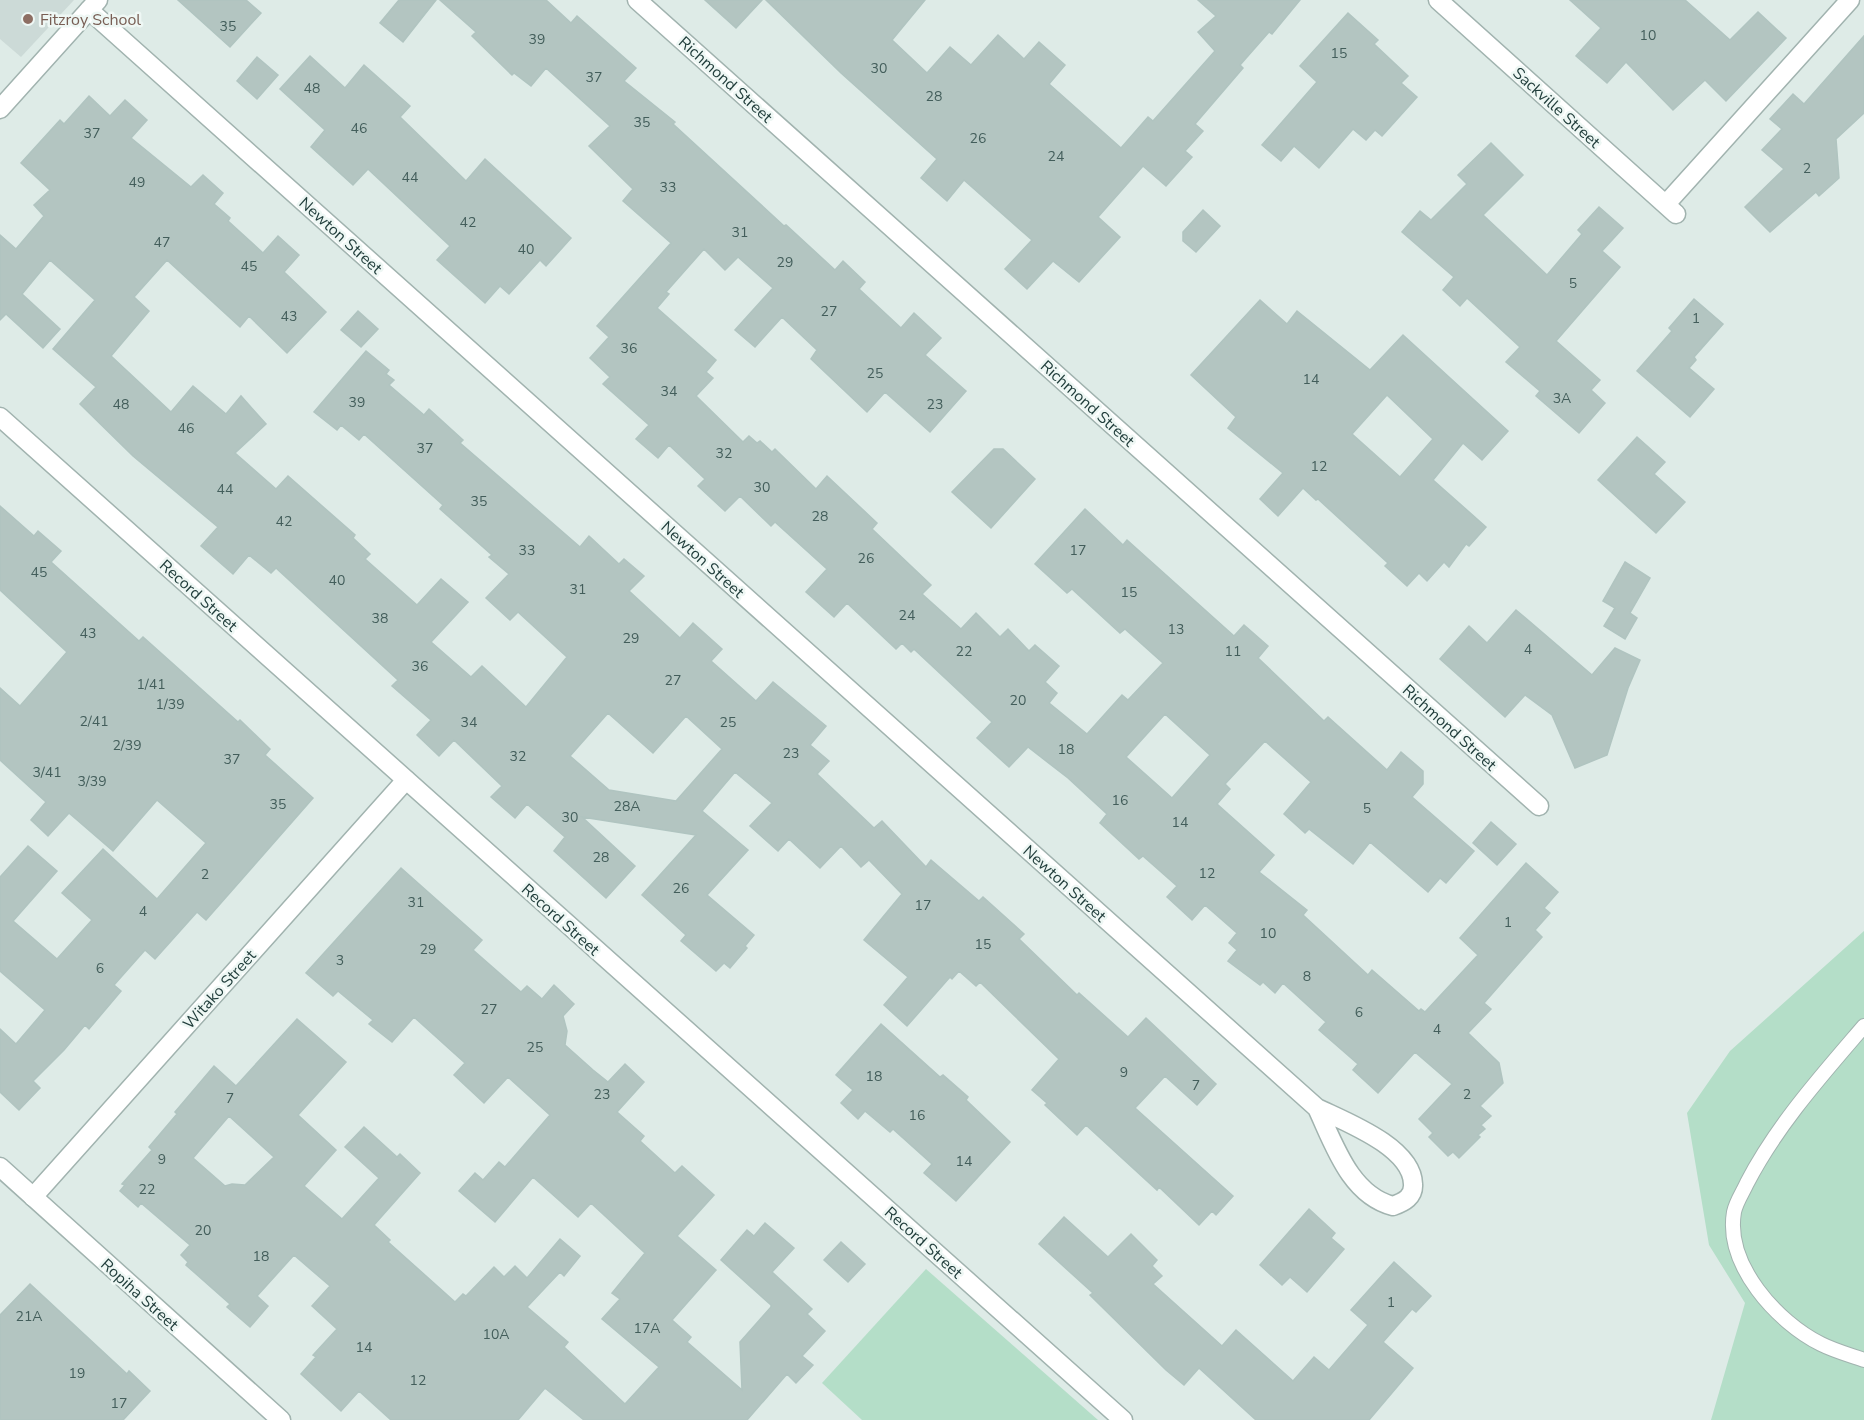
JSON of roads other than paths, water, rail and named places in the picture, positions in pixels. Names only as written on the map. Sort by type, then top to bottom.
[{"type":"street","name":"Richmond Street","points":[[637,0],[1539,806]]},
{"type":"street","name":"Sackville Street","points":[[1438,0],[1671,209],[1850,0]]},
{"type":"street","points":[[0,109],[93,5]]},
{"type":"street","name":"Newton Street","points":[[93,5],[1317,1108],[1379,1140],[1397,1154],[1411,1173],[1413,1189],[1410,1197],[1393,1206],[1383,1203],[1361,1187],[1347,1169],[1317,1108]]},
{"type":"street","name":"Record Street","points":[[0,417],[1123,1420]]},
{"type":"street","name":"Witako Street","points":[[33,1197],[406,780]]},
{"type":"street","name":"Ropiha Street","points":[[0,1167],[281,1420]]},
{"type":"lane","points":[[1864,1026],[1761,1156],[1734,1210],[1733,1232],[1742,1263],[1763,1298],[1792,1325],[1821,1344],[1864,1360]]},
{"type":"place","name":"Fitzroy School","points":[[28,19]]}]
